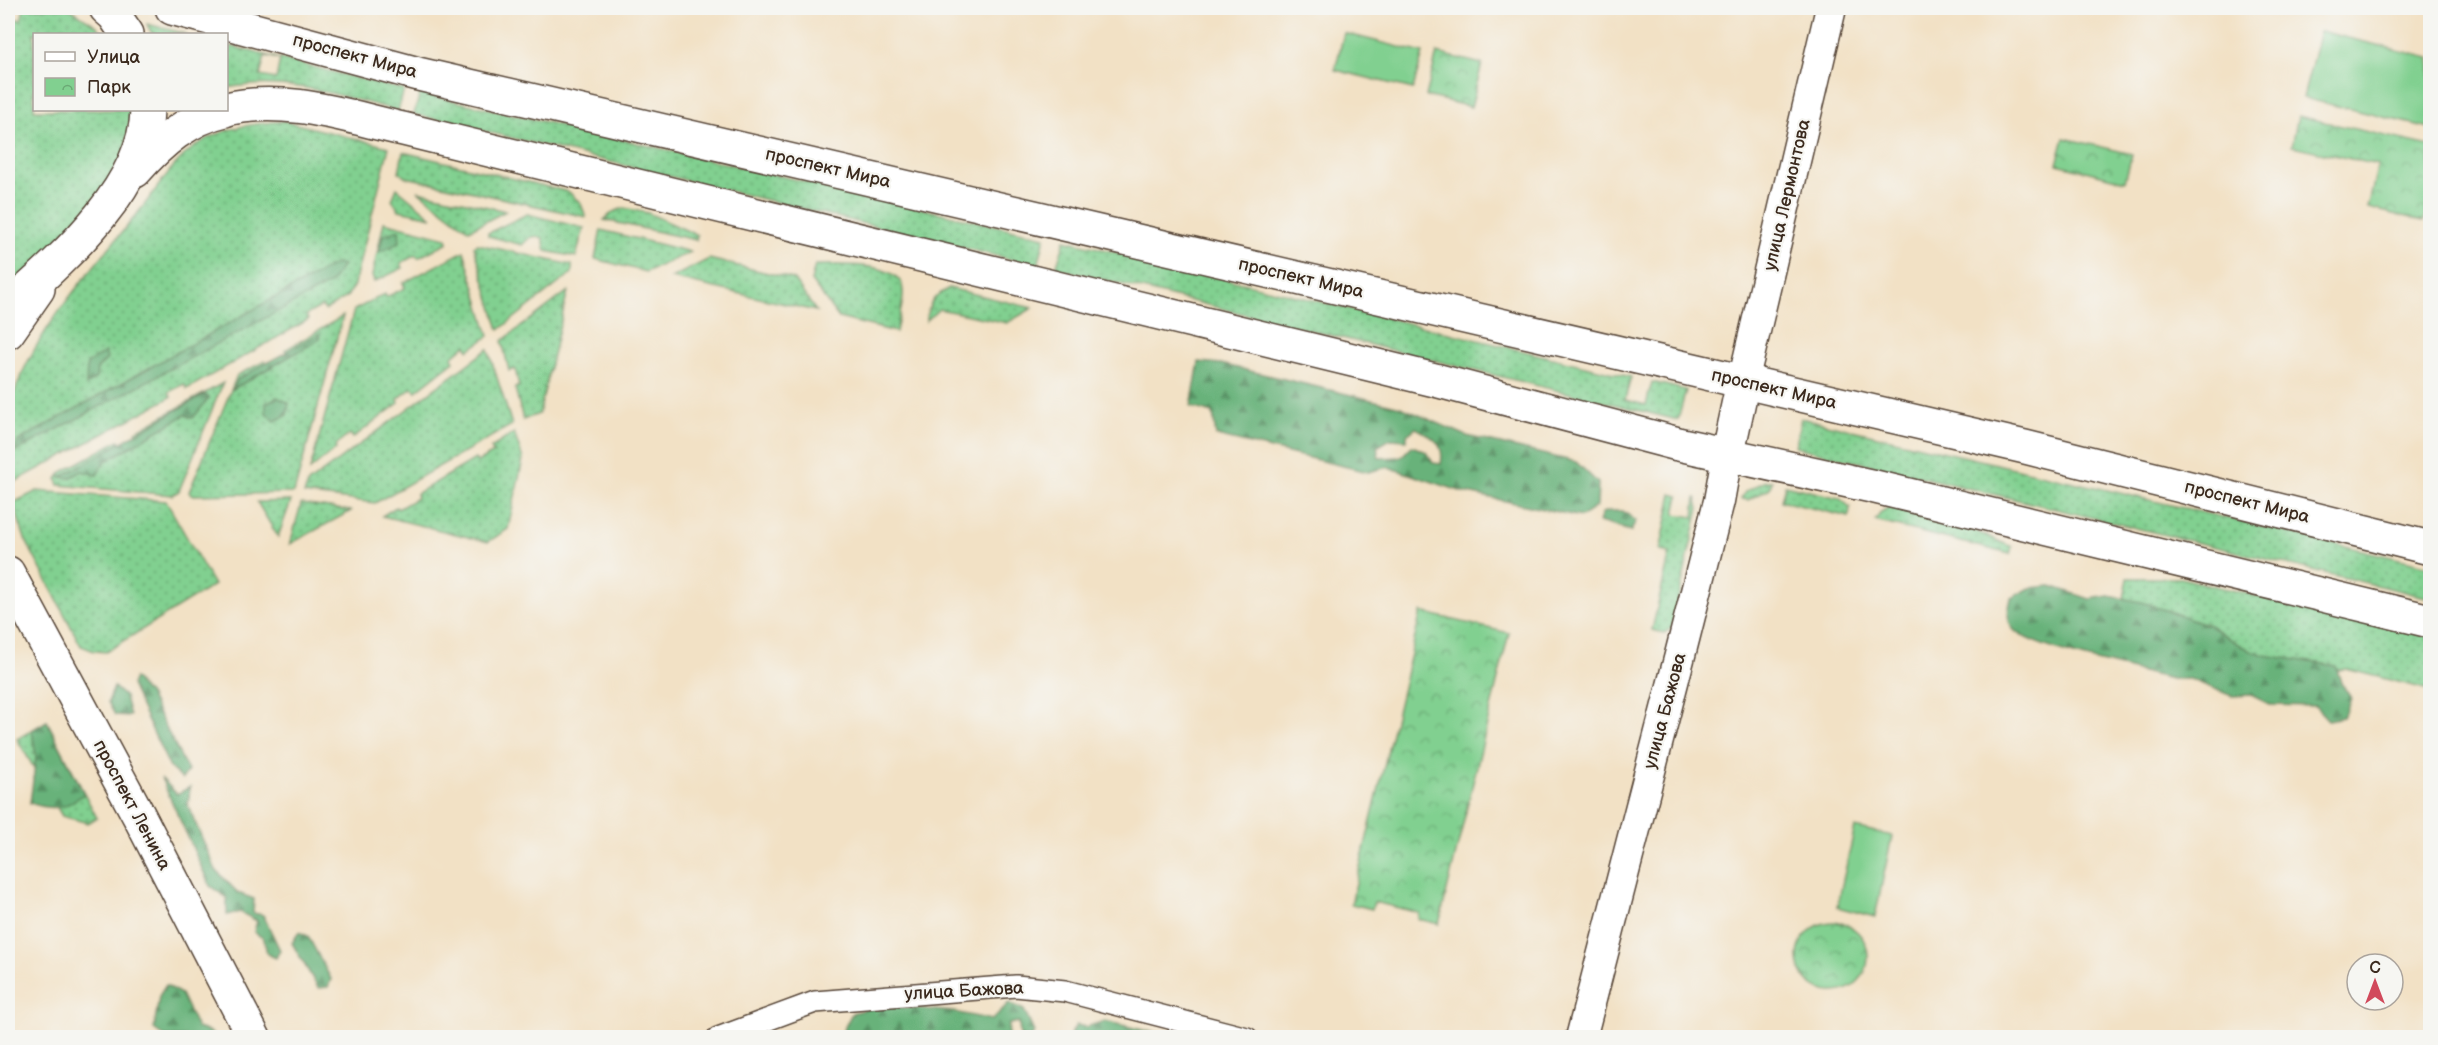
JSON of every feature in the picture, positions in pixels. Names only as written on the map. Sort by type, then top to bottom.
[{"type":"main road","points":[[106,8],[127,33]]},
{"type":"main road","name":"проспект Мира","points":[[172,8],[418,74],[2025,447],[2430,548]]},
{"type":"main road","points":[[228,109],[249,104],[280,103],[403,129],[1439,381],[1727,456],[1871,486],[2430,621]]},
{"type":"main road","points":[[123,183],[141,150],[147,124],[147,111]]},
{"type":"main road","points":[[8,332],[57,264],[154,149],[178,130],[217,111]]},
{"type":"main road","points":[[8,303],[15,301],[57,264]]},
{"type":"main road","name":"улица Бажова","points":[[1727,456],[1743,382]]},
{"type":"main road","name":"проспект Ленина","points":[[8,573],[134,806],[254,1038]]},
{"type":"street","name":"улица Лермонтова","points":[[1743,382],[1832,8]]},
{"type":"street","name":"улица Бажова","points":[[1581,1038],[1686,633],[1719,501],[1727,456]]},
{"type":"street","name":"улица Бажова","points":[[718,1038],[815,1002],[1016,986],[1065,992],[1247,1038]]},
{"type":"green space","points":[[24,8],[69,8],[97,26],[102,33],[33,33],[33,111],[132,111],[122,167],[43,264],[8,287],[8,17],[21,20]]},
{"type":"green space","points":[[147,24],[183,33],[152,33]]},
{"type":"green space","points":[[2320,31],[2430,58],[2430,128],[2303,98]]},
{"type":"green space","points":[[1344,33],[1423,53],[1413,89],[1335,70]]},
{"type":"green space","points":[[228,46],[404,90],[398,111],[313,89],[271,84],[228,88]],"holes":[[[265,56],[280,59],[276,79],[260,76]]]},
{"type":"green space","points":[[1437,53],[1482,64],[1471,107],[1426,96]]},
{"type":"green space","points":[[420,93],[1045,237],[1038,266],[414,114]]},
{"type":"green space","points":[[2298,116],[2430,146],[2430,194],[2424,221],[2368,208],[2378,165],[2292,146]]},
{"type":"green space","points":[[284,121],[389,147],[354,285],[347,297],[325,310],[322,306],[306,315],[308,320],[187,389],[184,384],[169,392],[171,397],[9,485],[6,442],[12,400],[35,349],[50,324],[86,275],[186,153],[205,140],[226,131],[248,125]]},
{"type":"green space","points":[[2064,138],[2132,154],[2125,181],[2057,164]]},
{"type":"green space","points":[[403,152],[569,192],[581,204],[586,217],[406,177],[399,172]]},
{"type":"green space","points":[[397,188],[432,217],[399,210],[392,200]]},
{"type":"green space","points":[[418,191],[506,211],[469,230]]},
{"type":"green space","points":[[624,208],[648,213],[697,235],[696,240],[604,220],[613,212]]},
{"type":"green space","points":[[527,214],[584,228],[576,257],[546,251],[543,238],[536,236],[531,237],[522,245],[488,236],[488,233]]},
{"type":"green space","points":[[384,222],[447,238],[448,242],[418,258],[416,255],[401,263],[403,268],[374,282],[372,276]]},
{"type":"green space","points":[[399,230],[400,241],[379,252],[383,235]]},
{"type":"green space","points":[[601,230],[691,252],[646,272],[595,259]]},
{"type":"green space","points":[[1065,240],[1631,377],[1625,400],[1646,405],[1652,382],[1686,390],[1678,420],[1056,268]]},
{"type":"green space","points":[[478,244],[572,265],[572,273],[499,330],[474,246]]},
{"type":"green space","points":[[464,251],[489,336],[469,350],[466,345],[452,357],[454,361],[416,391],[412,388],[398,399],[399,403],[353,438],[350,434],[310,470],[354,310],[385,294],[386,297],[405,288],[403,283]]},
{"type":"green space","points":[[709,259],[793,279],[816,311],[671,278]]},
{"type":"green space","points":[[335,264],[343,265],[331,283],[15,452],[18,441]]},
{"type":"green space","points":[[815,265],[863,266],[876,268],[897,277],[902,285],[903,296],[896,332],[839,318],[811,281]]},
{"type":"green space","points":[[949,288],[1033,308],[1007,323],[939,309],[926,321],[932,301]]},
{"type":"green space","points":[[568,291],[539,414],[523,420],[515,388],[519,386],[515,369],[509,371],[502,341]]},
{"type":"green space","points":[[343,316],[294,493],[191,495],[189,492],[237,375],[265,361],[266,365],[287,354],[285,350]]},
{"type":"green space","points":[[319,334],[320,339],[233,389],[238,379]]},
{"type":"green space","points":[[488,349],[512,425],[375,503],[304,494],[308,483]]},
{"type":"green space","points":[[105,352],[107,359],[97,369],[96,378],[86,385],[87,364]]},
{"type":"green space","points":[[1199,362],[1221,364],[1401,407],[1467,436],[1576,462],[1598,483],[1597,506],[1581,517],[1463,492],[1388,467],[1368,472],[1216,436],[1213,413],[1191,407]],"holes":[[[1416,428],[1432,438],[1439,446],[1441,464],[1433,463],[1427,452],[1412,446],[1401,457],[1379,458],[1377,447],[1390,439],[1407,440],[1407,435]]]},
{"type":"green space","points":[[223,383],[179,491],[172,495],[59,485],[57,479],[62,472],[119,440],[121,443],[137,434],[136,431]]},
{"type":"green space","points":[[205,394],[209,398],[193,418],[185,415],[104,462],[97,475],[82,471],[70,478],[61,477]]},
{"type":"green space","points":[[277,397],[289,403],[287,415],[275,421],[266,413],[266,403]]},
{"type":"green space","points":[[1801,418],[2430,566],[2430,598],[1795,447]]},
{"type":"green space","points":[[514,433],[523,459],[508,529],[488,542],[382,516],[417,498],[416,494],[475,459],[477,462],[494,453],[491,448]]},
{"type":"green space","points":[[1765,481],[1772,481],[1770,488],[1748,500],[1741,499],[1745,492]]},
{"type":"green space","points":[[1785,485],[1839,498],[1850,507],[1849,517],[1781,501]]},
{"type":"green space","points":[[37,491],[166,501],[214,585],[106,652],[94,651],[81,646],[25,539],[13,503]]},
{"type":"green space","points":[[1672,494],[1679,496],[1675,514],[1694,517],[1696,497],[1699,508],[1672,628],[1664,633],[1652,630],[1670,553],[1660,551]]},
{"type":"green space","points":[[291,501],[278,537],[257,502]]},
{"type":"green space","points":[[301,504],[351,511],[290,544]]},
{"type":"green space","points":[[1889,507],[1959,524],[2012,547],[2010,554],[1875,521],[1881,512]]},
{"type":"green space","points":[[1623,511],[1636,521],[1631,531],[1599,522],[1602,513]]},
{"type":"green space","points":[[2128,578],[2181,578],[2430,637],[2430,690],[2346,669],[2315,674],[2119,623]]},
{"type":"green space","points":[[2051,586],[2090,599],[2109,596],[2142,602],[2209,625],[2241,646],[2264,655],[2336,666],[2341,683],[2351,698],[2343,717],[2328,720],[2315,706],[2271,705],[2251,695],[2232,696],[2190,679],[2171,679],[2087,659],[2023,637],[2013,629],[2008,617],[2011,598],[2030,588]]},
{"type":"green space","points":[[1421,612],[1509,633],[1439,924],[1418,919],[1419,913],[1374,902],[1372,909],[1351,904]]},
{"type":"green space","points":[[134,678],[149,695],[188,771],[182,779],[170,768],[131,685]]},
{"type":"green space","points":[[114,687],[125,697],[130,716],[115,715],[108,702]]},
{"type":"green space","points":[[47,721],[97,818],[88,823],[62,816],[17,739]]},
{"type":"green space","points":[[47,721],[84,794],[65,806],[53,808],[30,803],[36,757],[32,730]]},
{"type":"green space","points":[[161,778],[177,794],[190,787],[188,806],[216,870],[238,893],[254,899],[253,913],[263,915],[280,950],[276,958],[267,954],[264,939],[254,932],[257,921],[240,912],[227,915],[227,898],[210,886]]},
{"type":"green space","points":[[1855,827],[1892,836],[1875,917],[1837,907]]},
{"type":"green space","points":[[1833,922],[1846,925],[1858,932],[1865,944],[1868,957],[1865,970],[1858,982],[1846,989],[1833,992],[1820,989],[1808,982],[1801,970],[1798,957],[1801,944],[1808,932],[1820,925]]},
{"type":"green space","points":[[299,932],[308,936],[331,979],[328,987],[318,988],[292,943]]},
{"type":"green space","points":[[166,985],[181,994],[197,1028],[210,1032],[215,1037],[165,1037],[154,1029],[159,996]]},
{"type":"green space","points":[[1009,1003],[1024,1010],[1034,1032],[1032,1037],[1020,1037],[1019,1022],[1009,1024],[1008,1037],[871,1038],[843,1031],[852,1013],[881,1005],[954,1012],[992,1020]]},
{"type":"green space","points":[[1105,1021],[1172,1037],[1069,1037],[1076,1025],[1086,1027]]}]
